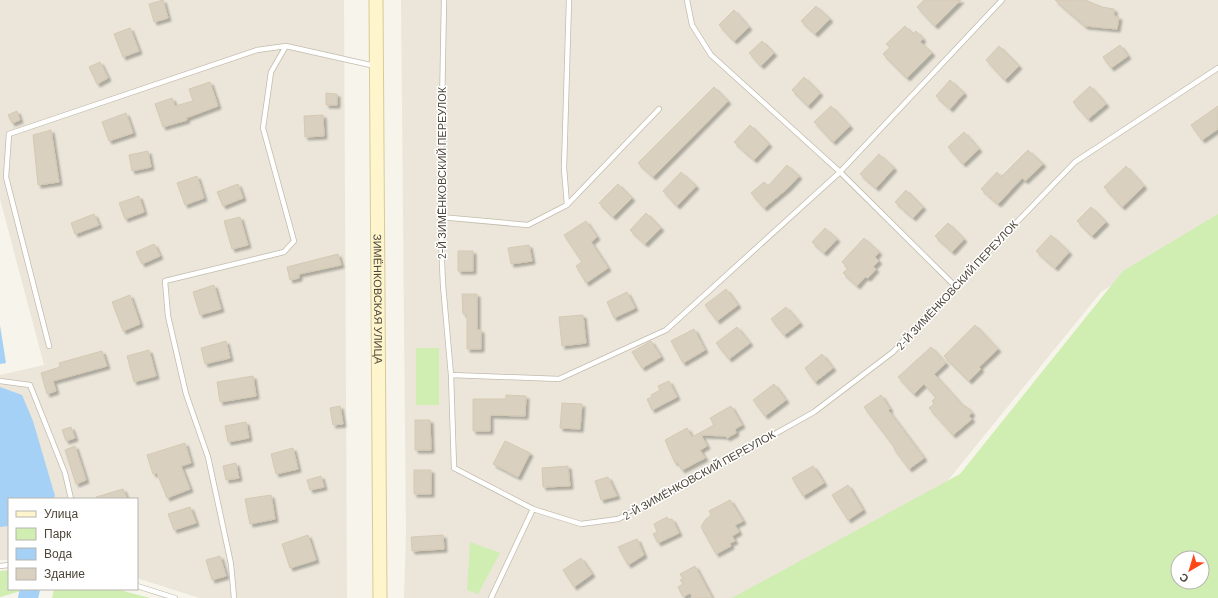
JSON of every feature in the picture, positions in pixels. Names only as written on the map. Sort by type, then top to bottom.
[{"type":"main road","name":"ЗИМЁНКОВСКАЯ УЛИЦА","points":[[376,0],[380,598]]},
{"type":"lane","name":"2-Й ЗИМЁНКОВСКИЙ ПЕРЕУЛОК","points":[[444,0],[440,217],[443,285],[451,375],[454,468],[533,509],[581,524],[618,519],[677,489],[814,412],[893,352],[1075,162],[1218,68]]},
{"type":"lane","points":[[567,205],[564,168],[569,0]]},
{"type":"lane","points":[[687,0],[692,25],[712,55],[840,172],[955,286]]},
{"type":"lane","points":[[451,375],[559,379],[666,330],[840,172],[1002,0]]},
{"type":"lane","points":[[49,346],[6,177],[9,134],[257,50],[286,46],[376,67]]},
{"type":"lane","points":[[234,598],[231,564],[216,494],[208,458],[186,394],[168,316],[165,281],[284,252],[294,241],[263,128],[271,72],[286,46]]},
{"type":"lane","points":[[440,217],[528,225],[567,205],[659,109]]},
{"type":"lane","points":[[1,381],[30,385],[65,474],[71,498]]},
{"type":"lane","points":[[491,598],[533,509]]},
{"type":"lane","points":[[138,586],[174,598]]},
{"type":"shaded area","points":[[0,0],[344,0],[347,598],[199,598],[138,578],[138,498],[8,498],[8,560],[0,560],[0,375],[44,365],[0,199]]},
{"type":"shaded area","points":[[401,0],[1218,0],[1218,219],[1101,292],[940,490],[740,598],[404,598],[406,533]]},
{"type":"green space","points":[[1218,214],[1218,598],[732,598],[960,474],[1123,271]]},
{"type":"green space","points":[[416,348],[439,348],[439,405],[416,405]]},
{"type":"green space","points":[[470,542],[500,553],[478,594],[467,590]]},
{"type":"green space","points":[[8,570],[8,590],[21,591],[0,597],[0,571]]},
{"type":"green space","points":[[54,590],[120,590],[150,598],[52,598]]},
{"type":"water","points":[[0,325],[6,363],[0,364]]},
{"type":"water","points":[[0,387],[22,395],[33,421],[55,496],[54,498],[8,498],[8,526],[0,527]]},
{"type":"building","points":[[163,0],[168,18],[154,22],[149,4]]},
{"type":"building","points":[[924,0],[961,0],[935,26],[917,7]]},
{"type":"building","points":[[1055,0],[1085,0],[1102,7],[1114,9],[1114,16],[1119,17],[1117,29],[1085,26]]},
{"type":"building","points":[[816,6],[830,19],[815,34],[801,21]]},
{"type":"building","points":[[734,10],[749,27],[734,41],[719,25]]},
{"type":"building","points":[[905,26],[913,34],[916,31],[923,39],[920,42],[932,53],[907,78],[883,54],[890,47],[886,44]]},
{"type":"building","points":[[130,28],[139,51],[123,57],[114,34]]},
{"type":"building","points":[[762,41],[774,53],[761,66],[749,53]]},
{"type":"building","points":[[1120,45],[1128,56],[1111,68],[1103,57]]},
{"type":"building","points":[[999,46],[1019,66],[1005,80],[986,60]]},
{"type":"building","points":[[100,62],[108,78],[97,84],[89,67]]},
{"type":"building","points":[[804,77],[820,93],[808,106],[792,90]]},
{"type":"building","points":[[950,80],[964,93],[950,109],[936,96]]},
{"type":"building","points":[[210,82],[218,106],[186,118],[187,120],[163,127],[155,104],[172,98],[175,106],[193,101],[189,89]]},
{"type":"building","points":[[1090,86],[1106,104],[1088,119],[1073,102]]},
{"type":"building","points":[[714,87],[728,101],[653,177],[638,163]]},
{"type":"building","points":[[326,93],[337,94],[337,105],[326,105]]},
{"type":"building","points":[[831,106],[850,126],[833,142],[814,122]]},
{"type":"building","points":[[1218,106],[1218,129],[1202,140],[1191,125]]},
{"type":"building","points":[[17,111],[20,120],[12,123],[8,115]]},
{"type":"building","points":[[126,113],[133,133],[109,141],[102,122]]},
{"type":"building","points":[[323,115],[324,136],[305,137],[304,116]]},
{"type":"building","points":[[750,125],[769,144],[754,160],[734,142]]},
{"type":"building","points":[[51,130],[59,182],[38,185],[33,135]]},
{"type":"building","points":[[964,132],[979,149],[963,164],[948,147]]},
{"type":"building","points":[[1028,150],[1043,164],[1025,181],[1022,178],[998,204],[981,189],[997,172],[1001,177]]},
{"type":"building","points":[[148,151],[151,167],[132,171],[129,155]]},
{"type":"building","points":[[879,154],[894,168],[876,188],[860,174]]},
{"type":"building","points":[[787,165],[799,176],[788,188],[764,208],[751,193],[764,182],[768,186]]},
{"type":"building","points":[[1126,166],[1144,186],[1122,207],[1104,187]]},
{"type":"building","points":[[681,172],[696,186],[677,206],[663,191]]},
{"type":"building","points":[[197,176],[204,198],[185,205],[177,183]]},
{"type":"building","points":[[238,184],[243,198],[223,206],[217,192]]},
{"type":"building","points":[[618,184],[632,198],[613,217],[599,203]]},
{"type":"building","points":[[906,190],[923,207],[913,218],[895,202]]},
{"type":"building","points":[[139,196],[144,212],[125,219],[119,203]]},
{"type":"building","points":[[1091,207],[1106,222],[1092,236],[1077,221]]},
{"type":"building","points":[[646,213],[661,228],[645,244],[630,230]]},
{"type":"building","points":[[94,214],[99,225],[75,234],[71,223]]},
{"type":"building","points":[[240,217],[248,245],[232,249],[224,221]]},
{"type":"building","points":[[586,221],[597,237],[591,242],[608,268],[586,283],[576,266],[582,262],[564,235]]},
{"type":"building","points":[[948,223],[964,239],[952,252],[935,236]]},
{"type":"building","points":[[825,228],[837,239],[824,253],[812,242]]},
{"type":"building","points":[[1051,235],[1069,252],[1055,268],[1036,251]]},
{"type":"building","points":[[864,238],[879,252],[875,257],[879,261],[873,267],[876,269],[868,278],[865,277],[857,286],[843,273],[848,268],[842,262]]},
{"type":"building","points":[[154,244],[160,256],[142,264],[136,252]]},
{"type":"building","points":[[529,245],[532,261],[511,264],[508,248]]},
{"type":"building","points":[[458,251],[473,251],[473,271],[458,271]]},
{"type":"building","points":[[338,254],[341,265],[299,274],[299,278],[290,280],[287,267]]},
{"type":"building","points":[[214,285],[221,309],[200,315],[193,292]]},
{"type":"building","points":[[726,289],[738,305],[717,321],[705,305]]},
{"type":"building","points":[[627,292],[635,308],[614,318],[607,302]]},
{"type":"building","points":[[462,294],[477,294],[477,330],[481,330],[481,349],[467,349],[467,314],[463,314]]},
{"type":"building","points":[[130,295],[140,324],[123,331],[112,302]]},
{"type":"building","points":[[786,307],[800,323],[784,335],[771,319]]},
{"type":"building","points":[[583,315],[586,343],[562,346],[559,317]]},
{"type":"building","points":[[975,325],[998,349],[979,367],[981,369],[969,381],[944,356]]},
{"type":"building","points":[[737,327],[750,343],[729,359],[716,343]]},
{"type":"building","points":[[694,329],[705,350],[683,363],[671,341]]},
{"type":"building","points":[[226,341],[230,358],[205,364],[201,348]]},
{"type":"building","points":[[651,341],[661,357],[642,368],[632,352]]},
{"type":"building","points":[[931,347],[946,363],[934,374],[964,407],[966,406],[972,413],[969,416],[972,419],[953,435],[929,408],[934,404],[932,401],[936,397],[924,384],[914,394],[898,377]]},
{"type":"building","points":[[149,350],[156,376],[134,382],[127,356]]},
{"type":"building","points":[[102,351],[107,366],[53,381],[56,391],[47,394],[41,373],[60,367],[59,363]]},
{"type":"building","points":[[822,354],[833,368],[815,382],[805,368]]},
{"type":"building","points":[[253,376],[256,396],[220,402],[217,382]]},
{"type":"building","points":[[669,381],[677,397],[652,410],[647,399],[652,397],[651,395],[660,390],[658,386]]},
{"type":"building","points":[[774,384],[786,400],[765,416],[753,400]]},
{"type":"building","points":[[506,395],[526,396],[525,416],[490,415],[490,431],[473,431],[473,399],[506,399]]},
{"type":"building","points":[[881,395],[890,409],[888,410],[924,458],[909,469],[864,407]]},
{"type":"building","points":[[562,403],[582,404],[580,429],[560,428]]},
{"type":"building","points":[[340,406],[343,424],[333,425],[330,408]]},
{"type":"building","points":[[731,406],[742,425],[735,429],[736,433],[727,438],[725,436],[701,435],[707,446],[700,450],[705,458],[682,470],[677,462],[675,463],[665,440],[687,428],[692,437],[714,425],[710,418]]},
{"type":"building","points":[[415,420],[430,420],[431,450],[415,450]]},
{"type":"building","points":[[246,422],[249,438],[228,442],[225,426]]},
{"type":"building","points":[[71,427],[75,438],[66,441],[62,430]]},
{"type":"building","points":[[505,441],[530,453],[518,477],[493,464]]},
{"type":"building","points":[[185,443],[191,463],[181,466],[190,489],[167,498],[157,473],[153,474],[147,455]]},
{"type":"building","points":[[75,446],[86,480],[76,484],[65,450]]},
{"type":"building","points":[[293,448],[298,469],[276,474],[271,454]]},
{"type":"building","points":[[236,463],[239,478],[226,480],[223,466]]},
{"type":"building","points":[[568,466],[570,486],[543,487],[542,468]]},
{"type":"building","points":[[813,466],[824,483],[803,496],[792,478]]},
{"type":"building","points":[[414,470],[431,470],[431,494],[414,494]]},
{"type":"building","points":[[321,476],[324,487],[310,490],[307,480]]},
{"type":"building","points":[[608,477],[617,496],[601,500],[595,481]]},
{"type":"building","points":[[848,485],[863,510],[848,520],[832,495]]},
{"type":"building","points":[[123,489],[127,498],[96,498]]},
{"type":"building","points":[[271,495],[275,519],[250,524],[245,499]]},
{"type":"building","points":[[730,500],[743,521],[735,525],[739,532],[732,536],[735,541],[730,543],[731,546],[716,554],[701,527],[705,520],[711,515],[709,511]]},
{"type":"building","points":[[190,507],[196,523],[174,530],[168,514]]},
{"type":"building","points":[[667,517],[669,520],[672,519],[679,533],[658,543],[653,534],[657,532],[654,524]]},
{"type":"building","points":[[308,535],[316,560],[290,568],[282,544]]},
{"type":"building","points":[[443,535],[444,549],[412,551],[411,537]]},
{"type":"building","points":[[637,539],[644,555],[628,565],[618,547]]},
{"type":"building","points":[[220,556],[226,576],[212,580],[206,560]]},
{"type":"building","points":[[581,558],[592,574],[574,587],[563,570]]},
{"type":"building","points":[[695,566],[712,598],[693,598],[690,593],[683,597],[678,587],[683,584],[680,580],[683,579],[680,574]]},
{"type":"waterway","points":[[28,598],[30,590]]}]
